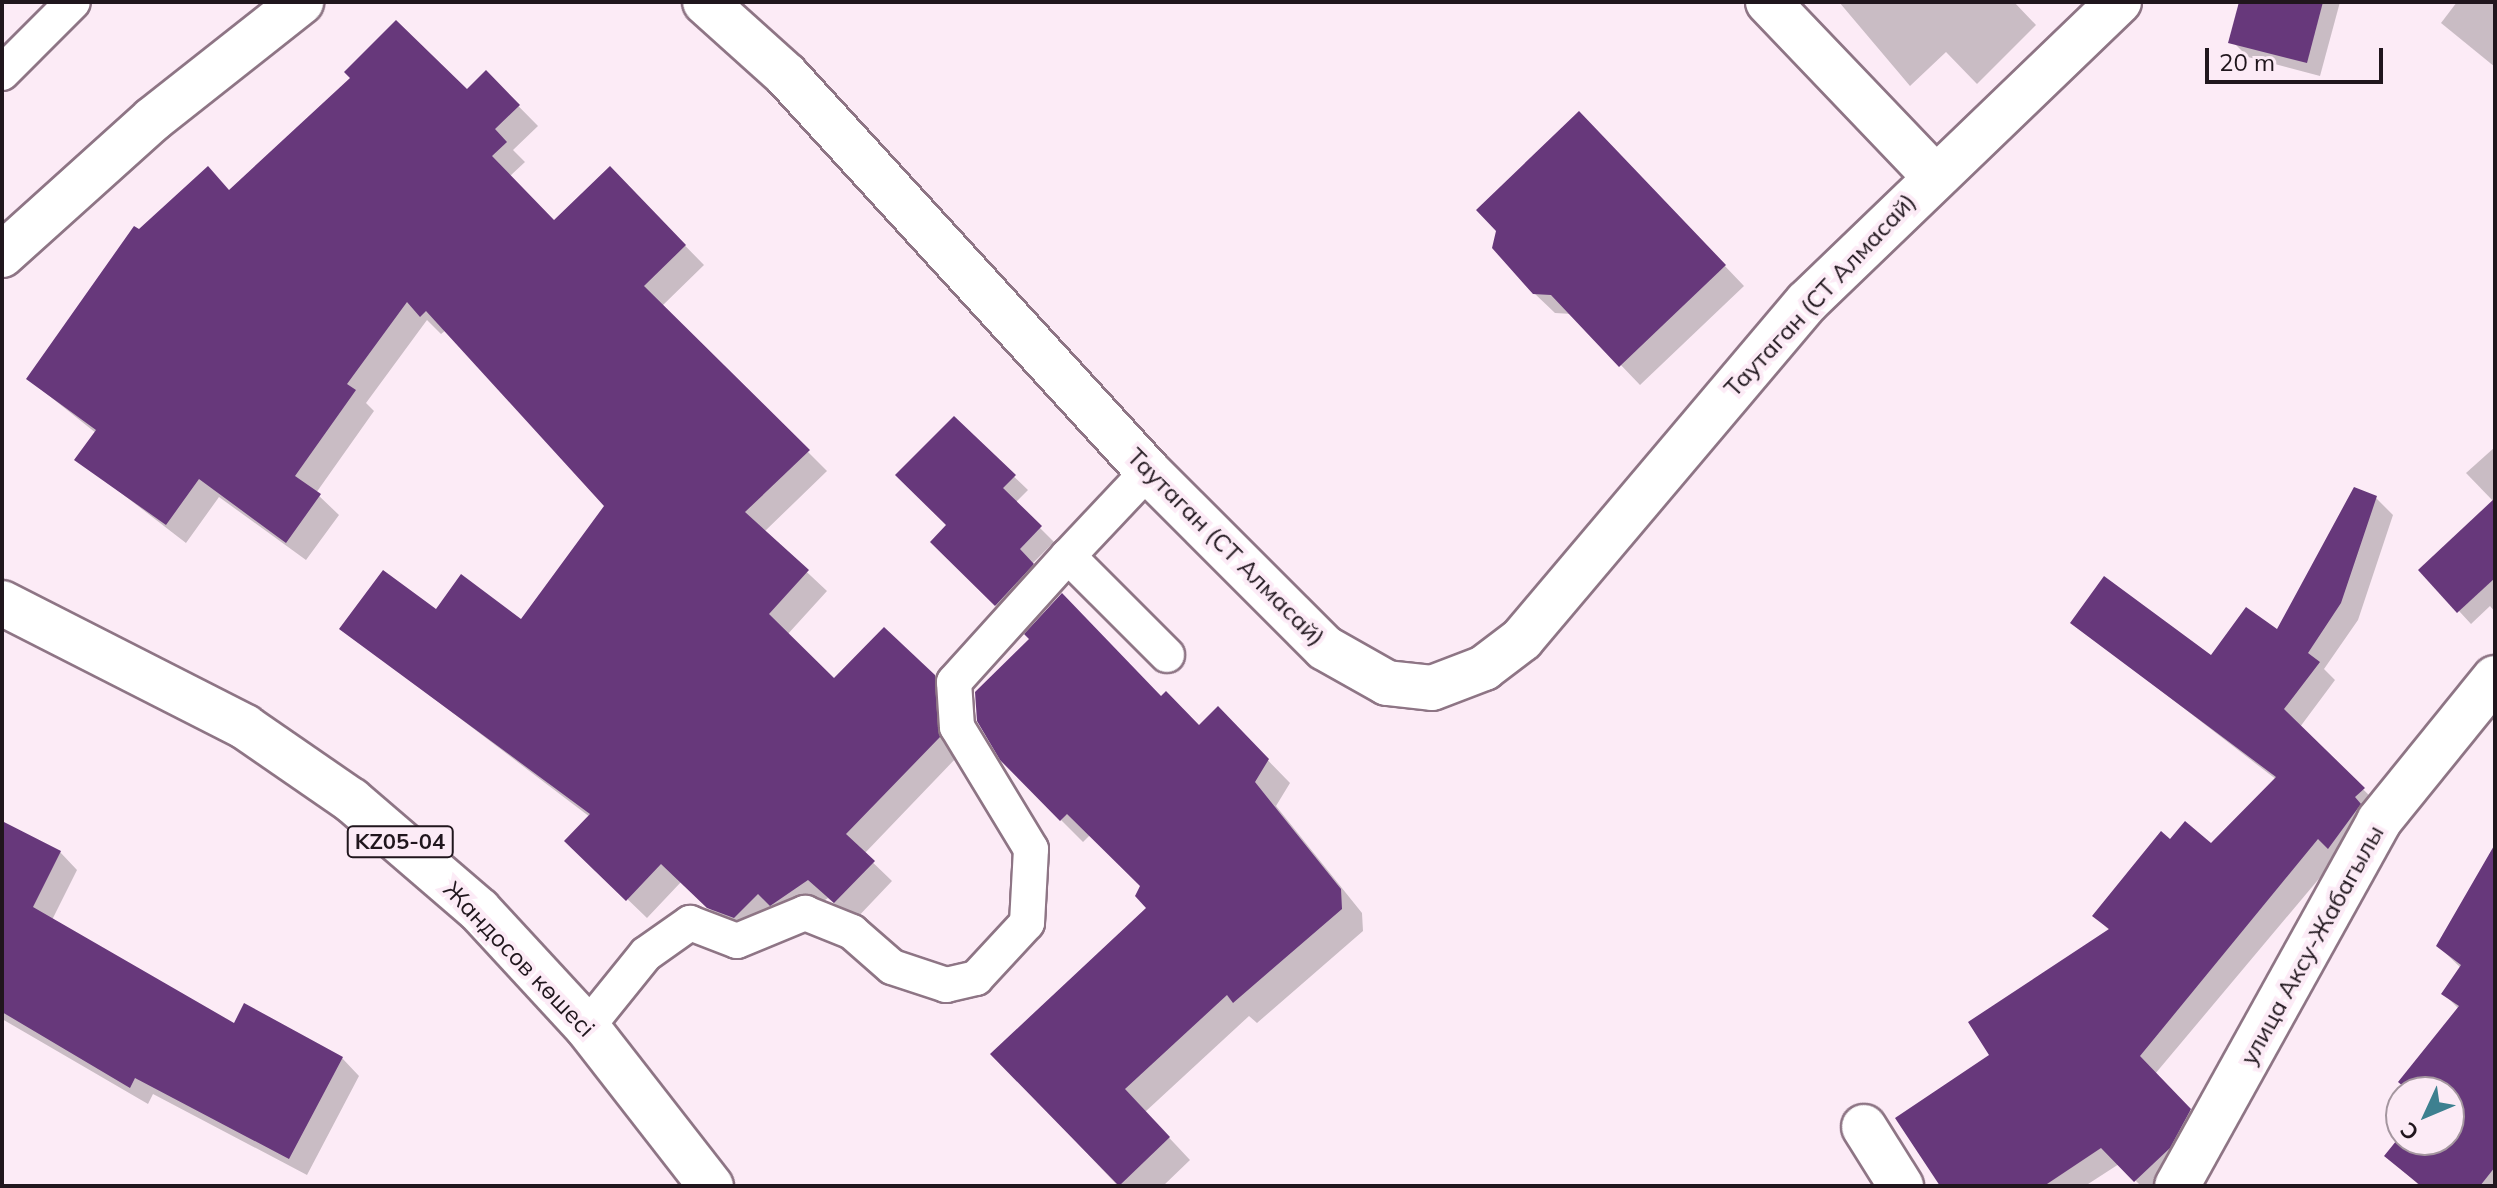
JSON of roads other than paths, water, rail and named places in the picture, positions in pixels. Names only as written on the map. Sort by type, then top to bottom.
[{"type":"street","name":"Таутаган (СТ Алмасай)","points":[[705,2],[786,75],[1148,471],[1325,648],[1387,683],[1432,688],[1484,668],[1522,639],[1807,302],[1934,176],[2119,2]]},
{"type":"street","points":[[1768,2],[1934,176]]},
{"type":"street","points":[[2,255],[283,7]]},
{"type":"street","name":"Жандосов көшесі","points":[[2,603],[245,727],[351,800],[479,910],[587,1027],[711,1186]]},
{"type":"street","name":"улица Аксу-Жабагылы","points":[[2177,1186],[2379,821],[2495,678]]},
{"type":"street","points":[[1864,1127],[1901,1186]]},
{"type":"lane","points":[[2,73],[73,2]]},
{"type":"lane","points":[[587,1027],[646,954],[690,923],[737,941],[805,913],[852,932],[892,967],[946,985],[976,978],[1004,954],[1027,923],[1031,849],[957,727],[954,682],[1148,471]]},
{"type":"lane","points":[[1068,556],[1167,655]]}]
